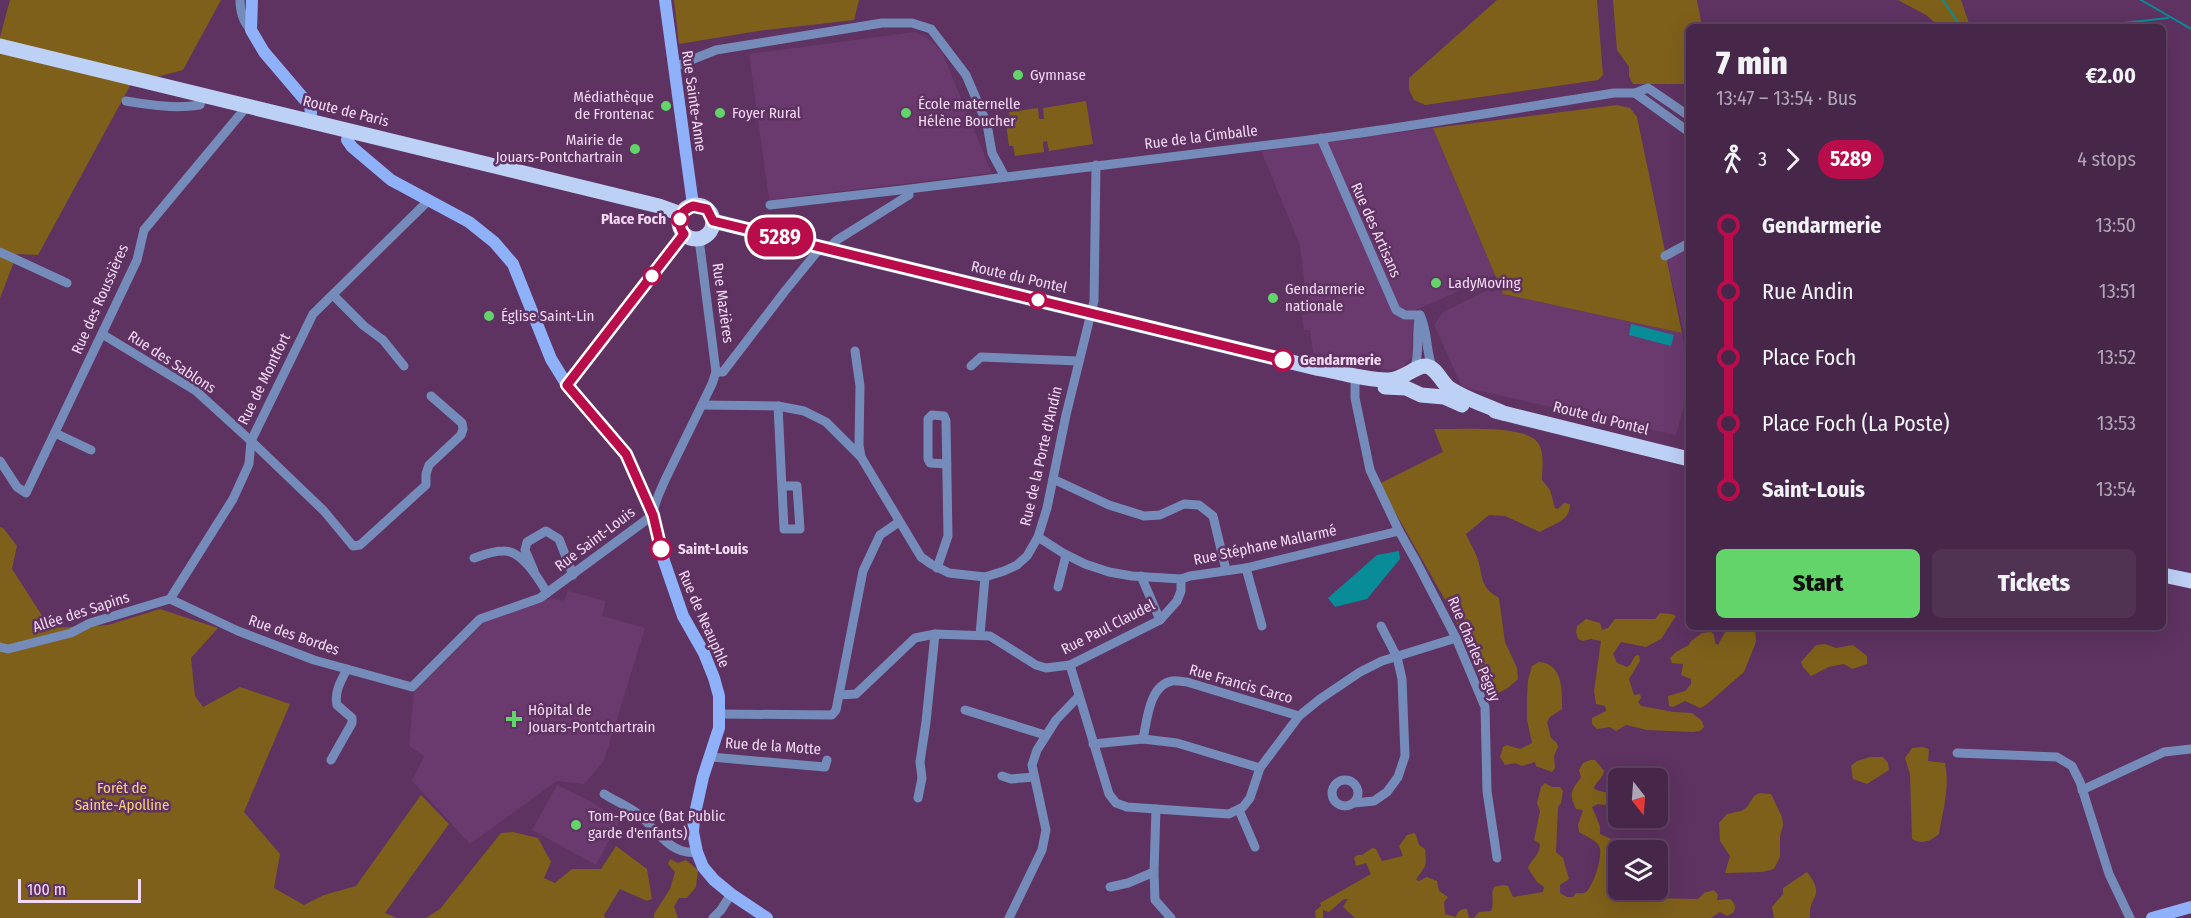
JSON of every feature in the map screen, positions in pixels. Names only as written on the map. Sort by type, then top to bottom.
[{"type":"main road","name":"Route de Paris","points":[[0,46],[659,206],[687,210]]},
{"type":"main road","points":[[707,209],[713,221],[708,235],[692,236],[680,225],[687,210],[707,209]]},
{"type":"main road","name":"Route du Pontel","points":[[713,221],[1316,368],[1383,380],[1398,379],[1423,366],[1436,373],[1456,392],[1503,413]]},
{"type":"main road","name":"Route du Pontel","points":[[1316,368],[1355,381],[1383,387],[1406,388],[1420,394],[1444,397],[1475,408],[1686,458]]},
{"type":"main road","points":[[1413,371],[1409,382],[1420,394],[1436,391],[1439,384],[1436,373]]},
{"type":"main road","points":[[2166,576],[2191,581]]},
{"type":"street","points":[[240,0],[240,10],[246,25],[264,52],[310,106],[310,120]]},
{"type":"street","points":[[251,30],[252,0]]},
{"type":"street","name":"Rue Sainte-Anne","points":[[665,0],[674,67],[687,210]]},
{"type":"street","points":[[674,67],[716,50],[882,23],[912,22],[932,29],[966,75],[987,124],[992,153],[1005,177]]},
{"type":"street","name":"Rue de la Cimballe","points":[[770,205],[1321,138],[1614,93],[1635,93],[1648,88],[1686,115]]},
{"type":"street","points":[[1635,93],[1686,130]]},
{"type":"street","points":[[126,101],[174,108],[188,107],[200,105],[203,94]]},
{"type":"street","name":"Rue des Roussières","points":[[0,461],[17,488],[26,493],[137,260],[144,230],[248,105]]},
{"type":"street","name":"Rue de Neauphle","points":[[350,130],[348,140],[354,150],[391,180],[469,222],[494,242],[513,264],[551,359],[567,385],[626,454],[653,515],[664,561],[683,616],[714,678],[719,696],[721,714],[719,728],[703,777],[694,818],[696,849]]},
{"type":"street","name":"Rue des Artisans","points":[[1321,138],[1396,310],[1405,315],[1420,315]]},
{"type":"street","name":"Rue de la Porte d'Andin","points":[[702,405],[778,406],[804,411],[826,422],[861,457],[921,556],[937,568],[963,576],[985,577],[1017,565],[1027,556],[1038,537],[1047,508],[1094,301],[1096,165]]},
{"type":"street","points":[[824,248],[909,195],[908,190]]},
{"type":"street","name":"Rue de Montfort","points":[[170,599],[233,499],[249,464],[251,441],[313,314],[428,201]]},
{"type":"street","points":[[567,385],[692,236]]},
{"type":"street","name":"Rue Mazières","points":[[692,236],[716,372]]},
{"type":"street","points":[[1665,256],[1686,245]]},
{"type":"street","name":"Rue Saint-Louis","points":[[412,687],[480,619],[540,598],[653,515],[655,501],[716,372],[723,372],[785,291],[824,248]]},
{"type":"street","points":[[0,252],[67,283]]},
{"type":"street","points":[[333,295],[364,326],[383,340],[404,366]]},
{"type":"street","points":[[1413,371],[1417,360],[1417,328],[1420,315]]},
{"type":"street","points":[[1420,315],[1426,329],[1429,357],[1436,373]]},
{"type":"street","name":"Rue des Sablons","points":[[102,334],[196,391],[324,511],[353,546],[357,546],[426,485],[429,465],[461,435],[463,429],[457,418],[431,396]]},
{"type":"street","points":[[855,351],[860,386],[859,445],[861,457]]},
{"type":"street","points":[[971,366],[981,357],[1079,362]]},
{"type":"street","name":"Rue Charles Péguy","points":[[1355,381],[1355,398],[1370,470],[1399,531],[1456,639],[1485,707],[1486,791],[1497,858]]},
{"type":"street","points":[[778,406],[784,529],[800,529],[797,486],[782,486]]},
{"type":"street","points":[[937,568],[948,536],[947,464],[946,421],[944,416],[932,414],[928,419],[928,459],[930,463],[947,464]]},
{"type":"street","points":[[55,433],[91,450]]},
{"type":"street","points":[[1053,479],[1109,505],[1144,516],[1160,515],[1184,504],[1199,505],[1213,516],[1226,570]]},
{"type":"street","points":[[721,714],[832,715],[836,710],[863,571],[880,535],[899,522]]},
{"type":"street","points":[[547,593],[525,550],[527,542],[546,531],[559,540],[573,574]]},
{"type":"street","name":"Rue Stéphane Mallarmé","points":[[1038,537],[1066,555],[1108,572],[1181,579],[1246,568],[1399,531]]},
{"type":"street","points":[[474,558],[502,551],[512,552],[534,571]]},
{"type":"street","points":[[1059,587],[1066,555]]},
{"type":"street","points":[[1246,568],[1262,626]]},
{"type":"street","points":[[1141,576],[1160,620]]},
{"type":"street","points":[[981,635],[985,577]]},
{"type":"street","name":"Rue Paul Claudel","points":[[839,694],[856,693],[915,638],[935,634],[981,635],[998,640],[1036,665],[1046,668],[1070,665],[1160,620],[1177,601],[1181,579]]},
{"type":"street","name":"Allée des Sapins","points":[[0,647],[8,649],[71,633],[90,623],[170,599]]},
{"type":"street","name":"Rue des Bordes","points":[[170,599],[238,631],[314,660],[412,687]]},
{"type":"street","points":[[1354,803],[1374,801],[1387,792],[1398,777],[1405,756],[1402,678],[1397,657],[1381,626]]},
{"type":"street","points":[[918,798],[922,778],[920,762],[927,722],[935,634]]},
{"type":"street","points":[[1070,665],[1109,794],[1116,803],[1127,807],[1229,814],[1239,810],[1250,798],[1260,768],[1299,717],[1360,672],[1397,657],[1456,639]]},
{"type":"street","points":[[331,760],[352,723],[350,714],[337,705],[335,699],[337,688],[347,669]]},
{"type":"street","name":"Rue Francis Carco","points":[[1143,739],[1154,696],[1158,689],[1172,681],[1187,682],[1299,717]]},
{"type":"street","points":[[1009,918],[1042,850],[1046,830],[1032,765],[1045,735],[1078,697]]},
{"type":"street","points":[[964,710],[1045,735]]},
{"type":"street","points":[[1093,744],[1143,739],[1178,743],[1260,768]]},
{"type":"street","points":[[2082,790],[2164,752],[2191,749]]},
{"type":"street","points":[[1957,753],[2057,757],[2072,766],[2109,874],[2130,918]]},
{"type":"street","name":"Rue de la Motte","points":[[711,757],[825,767],[827,760]]},
{"type":"street","points":[[1002,776],[1011,779],[1034,777]]},
{"type":"street","points":[[604,794],[638,814],[670,845],[684,851],[696,849],[703,867],[714,880],[767,918]]},
{"type":"street","points":[[1156,809],[1155,900],[1171,918]]},
{"type":"street","points":[[1239,810],[1255,847]]},
{"type":"street","points":[[1110,886],[1128,883],[1154,872]]},
{"type":"street","points":[[713,918],[731,894]]},
{"type":"street","points":[[2152,918],[2191,907]]},
{"type":"shaded area","points":[[915,32],[929,39],[942,52],[992,173],[769,200],[749,54]]},
{"type":"shaded area","points":[[1433,128],[1495,275],[1416,310],[1412,357],[1402,368],[1389,370],[1313,353],[1310,330],[1304,330],[1302,315],[1308,314],[1300,245],[1261,151]]},
{"type":"shaded area","points":[[1686,244],[1686,338],[1685,338],[1666,254]]},
{"type":"shaded area","points":[[1500,289],[1503,294],[1682,333],[1686,364],[1686,398],[1676,435],[1462,387],[1434,325],[1443,312],[1488,290],[1491,292]]},
{"type":"shaded area","points":[[1631,324],[1674,335],[1671,346],[1629,335]]},
{"type":"shaded area","points":[[1399,551],[1400,559],[1367,599],[1335,607],[1328,598],[1377,555]]},
{"type":"shaded area","name":"Hôpital de Jouars-Pontchartrain","points":[[568,591],[606,601],[602,616],[645,628],[604,761],[584,784],[557,781],[470,844],[412,781],[424,756],[409,746],[414,691],[485,621],[552,598],[564,601]]},
{"type":"shaded area","name":"Tom-Pouce (Bat Public garde d'enfants)","points":[[557,785],[590,801],[620,820],[596,865],[532,830]]},
{"type":"green space","points":[[10,0],[221,0],[183,70],[131,84],[38,255],[17,254],[0,298],[0,37]]},
{"type":"green space","points":[[674,0],[859,0],[854,20],[758,31],[679,44]]},
{"type":"green space","points":[[1497,0],[1597,0],[1603,75],[1598,80],[1425,105],[1414,100],[1409,90],[1409,78]]},
{"type":"green space","points":[[1613,0],[1697,0],[1701,24],[1686,24],[1686,84],[1633,84],[1629,76],[1629,67],[1617,50]]},
{"type":"green space","points":[[1898,0],[1961,0],[1969,23],[1936,24],[1926,15]]},
{"type":"green space","points":[[1086,101],[1093,144],[1049,151],[1047,141],[1043,142],[1044,152],[1015,156],[1013,146],[1009,146],[1006,124],[1010,123],[1009,112],[1038,108],[1039,119],[1044,119],[1043,108]]},
{"type":"green space","points":[[1617,105],[1630,108],[1637,117],[1682,333],[1503,294],[1433,128]]},
{"type":"green space","points":[[1434,429],[1505,430],[1531,437],[1542,451],[1542,480],[1550,490],[1555,508],[1558,509],[1564,503],[1570,504],[1564,518],[1540,532],[1505,516],[1489,515],[1466,534],[1477,557],[1485,585],[1492,594],[1499,598],[1505,642],[1517,668],[1518,679],[1508,688],[1489,698],[1452,612],[1379,484],[1443,452]]},
{"type":"green space","name":"Forêt de Sainte-Apolline","points":[[0,527],[17,546],[12,569],[50,628],[108,625],[160,609],[218,628],[191,658],[195,696],[203,707],[240,687],[290,704],[244,812],[280,854],[274,888],[304,905],[324,895],[356,886],[421,795],[449,824],[385,913],[397,918],[0,918]]},
{"type":"green space","points":[[1660,613],[1676,616],[1661,639],[1646,647],[1621,642],[1613,654],[1617,663],[1627,667],[1635,656],[1639,655],[1640,661],[1629,679],[1634,695],[1640,694],[1641,698],[1638,702],[1641,706],[1692,713],[1702,721],[1704,727],[1700,731],[1693,732],[1647,730],[1626,725],[1616,731],[1610,727],[1597,729],[1592,724],[1592,718],[1606,711],[1605,706],[1596,704],[1594,691],[1601,641],[1578,639],[1577,626],[1586,619],[1600,623],[1602,630],[1608,628],[1615,619],[1655,619]]},
{"type":"green space","points":[[1726,630],[1755,630],[1756,642],[1744,672],[1700,708],[1685,701],[1673,707],[1669,706],[1668,696],[1685,691],[1691,684],[1691,679],[1681,675],[1683,664],[1672,663],[1670,658],[1702,633],[1711,632],[1718,645]]},
{"type":"green space","points":[[1825,644],[1836,648],[1853,645],[1867,656],[1867,664],[1852,669],[1844,664],[1829,667],[1811,676],[1801,662],[1816,645]]},
{"type":"green space","points":[[1539,662],[1553,668],[1560,679],[1561,686],[1562,709],[1550,717],[1547,722],[1551,738],[1558,747],[1554,756],[1555,768],[1552,772],[1536,766],[1535,762],[1522,766],[1515,763],[1505,765],[1500,757],[1503,747],[1507,745],[1520,749],[1532,743],[1527,720],[1528,680],[1532,666]]},
{"type":"green space","points":[[1912,748],[1929,749],[1928,761],[1945,763],[1947,781],[1939,834],[1923,842],[1912,839],[1910,774],[1905,758]]},
{"type":"green space","points":[[1870,757],[1883,757],[1888,763],[1889,770],[1867,784],[1853,779],[1851,766],[1857,761]]},
{"type":"green space","points":[[1595,760],[1604,771],[1594,788],[1608,793],[1608,802],[1592,807],[1600,826],[1600,834],[1611,839],[1608,840],[1608,900],[1698,899],[1704,893],[1714,890],[1718,895],[1717,900],[1730,899],[1733,902],[1734,912],[1727,916],[1720,912],[1711,918],[1474,918],[1479,912],[1491,911],[1494,887],[1508,886],[1513,897],[1543,892],[1544,887],[1537,882],[1528,868],[1537,855],[1540,844],[1534,840],[1540,811],[1537,803],[1541,787],[1545,783],[1552,787],[1560,787],[1563,791],[1558,807],[1556,852],[1563,858],[1569,879],[1560,885],[1560,893],[1573,897],[1576,893],[1584,893],[1589,889],[1597,870],[1600,850],[1595,842],[1579,832],[1578,825],[1583,810],[1576,809],[1572,799],[1573,789],[1581,777],[1579,770],[1583,763]]},
{"type":"green space","points":[[1760,793],[1771,794],[1782,817],[1780,857],[1774,869],[1762,872],[1725,873],[1730,856],[1720,841],[1719,823],[1727,814],[1747,807],[1754,796]]},
{"type":"green space","points":[[513,832],[538,838],[551,862],[544,878],[555,883],[572,869],[601,869],[616,846],[647,869],[652,899],[647,901],[620,889],[604,915],[605,918],[426,918],[440,909],[501,833]]},
{"type":"green space","points":[[1414,833],[1419,845],[1425,849],[1426,860],[1416,880],[1427,877],[1437,881],[1439,891],[1448,897],[1444,902],[1445,914],[1456,917],[1460,911],[1467,909],[1469,918],[1355,918],[1343,907],[1348,899],[1344,899],[1329,912],[1323,910],[1323,918],[1316,918],[1315,911],[1321,906],[1320,903],[1371,874],[1366,863],[1356,866],[1354,857],[1372,848],[1376,849],[1382,861],[1403,856],[1399,846],[1407,835]]},
{"type":"green space","points":[[670,859],[678,863],[686,860],[698,870],[696,887],[687,898],[679,898],[674,907],[678,918],[654,918],[654,914],[670,889],[675,872],[668,864]]},
{"type":"green space","points":[[1807,872],[1816,887],[1810,918],[1774,918],[1772,907],[1783,894],[1783,888]]},
{"type":"waterway","points":[[1943,0],[1959,24]]},
{"type":"waterway","points":[[2141,0],[2191,29]]},
{"type":"waterway","points":[[2114,24],[2168,18]]},
{"type":"bus line","name":"5289","points":[[661,549],[653,515],[626,454],[567,385],[674,249],[684,234],[681,230],[680,219],[681,214],[688,207],[702,206],[710,212],[713,221],[1283,360]]},
{"type":"place","name":"Gymnase","points":[[1018,75]]},
{"type":"place","name":"Médiathèque de Frontenac","points":[[666,106]]},
{"type":"place","name":"Foyer Rural","points":[[720,113]]},
{"type":"place","name":"École maternelle Hélène Boucher","points":[[906,113]]},
{"type":"place","name":"Mairie de Jouars-Pontchartrain","points":[[635,149]]},
{"type":"place","name":"Place Foch","points":[[680,219]]},
{"type":"place","name":"LadyMoving","points":[[1436,283]]},
{"type":"place","name":"Gendarmerie nationale","points":[[1273,298]]},
{"type":"place","name":"Église Saint-Lin","points":[[489,316]]},
{"type":"place","name":"Gendarmerie","points":[[1283,360]]},
{"type":"place","name":"Saint-Louis","points":[[661,549]]},
{"type":"place","name":"Hôpital de Jouars-Pontchartrain","points":[[514,719]]},
{"type":"place","name":"Tom-Pouce (Bat Public garde d'enfants)","points":[[576,825]]}]
